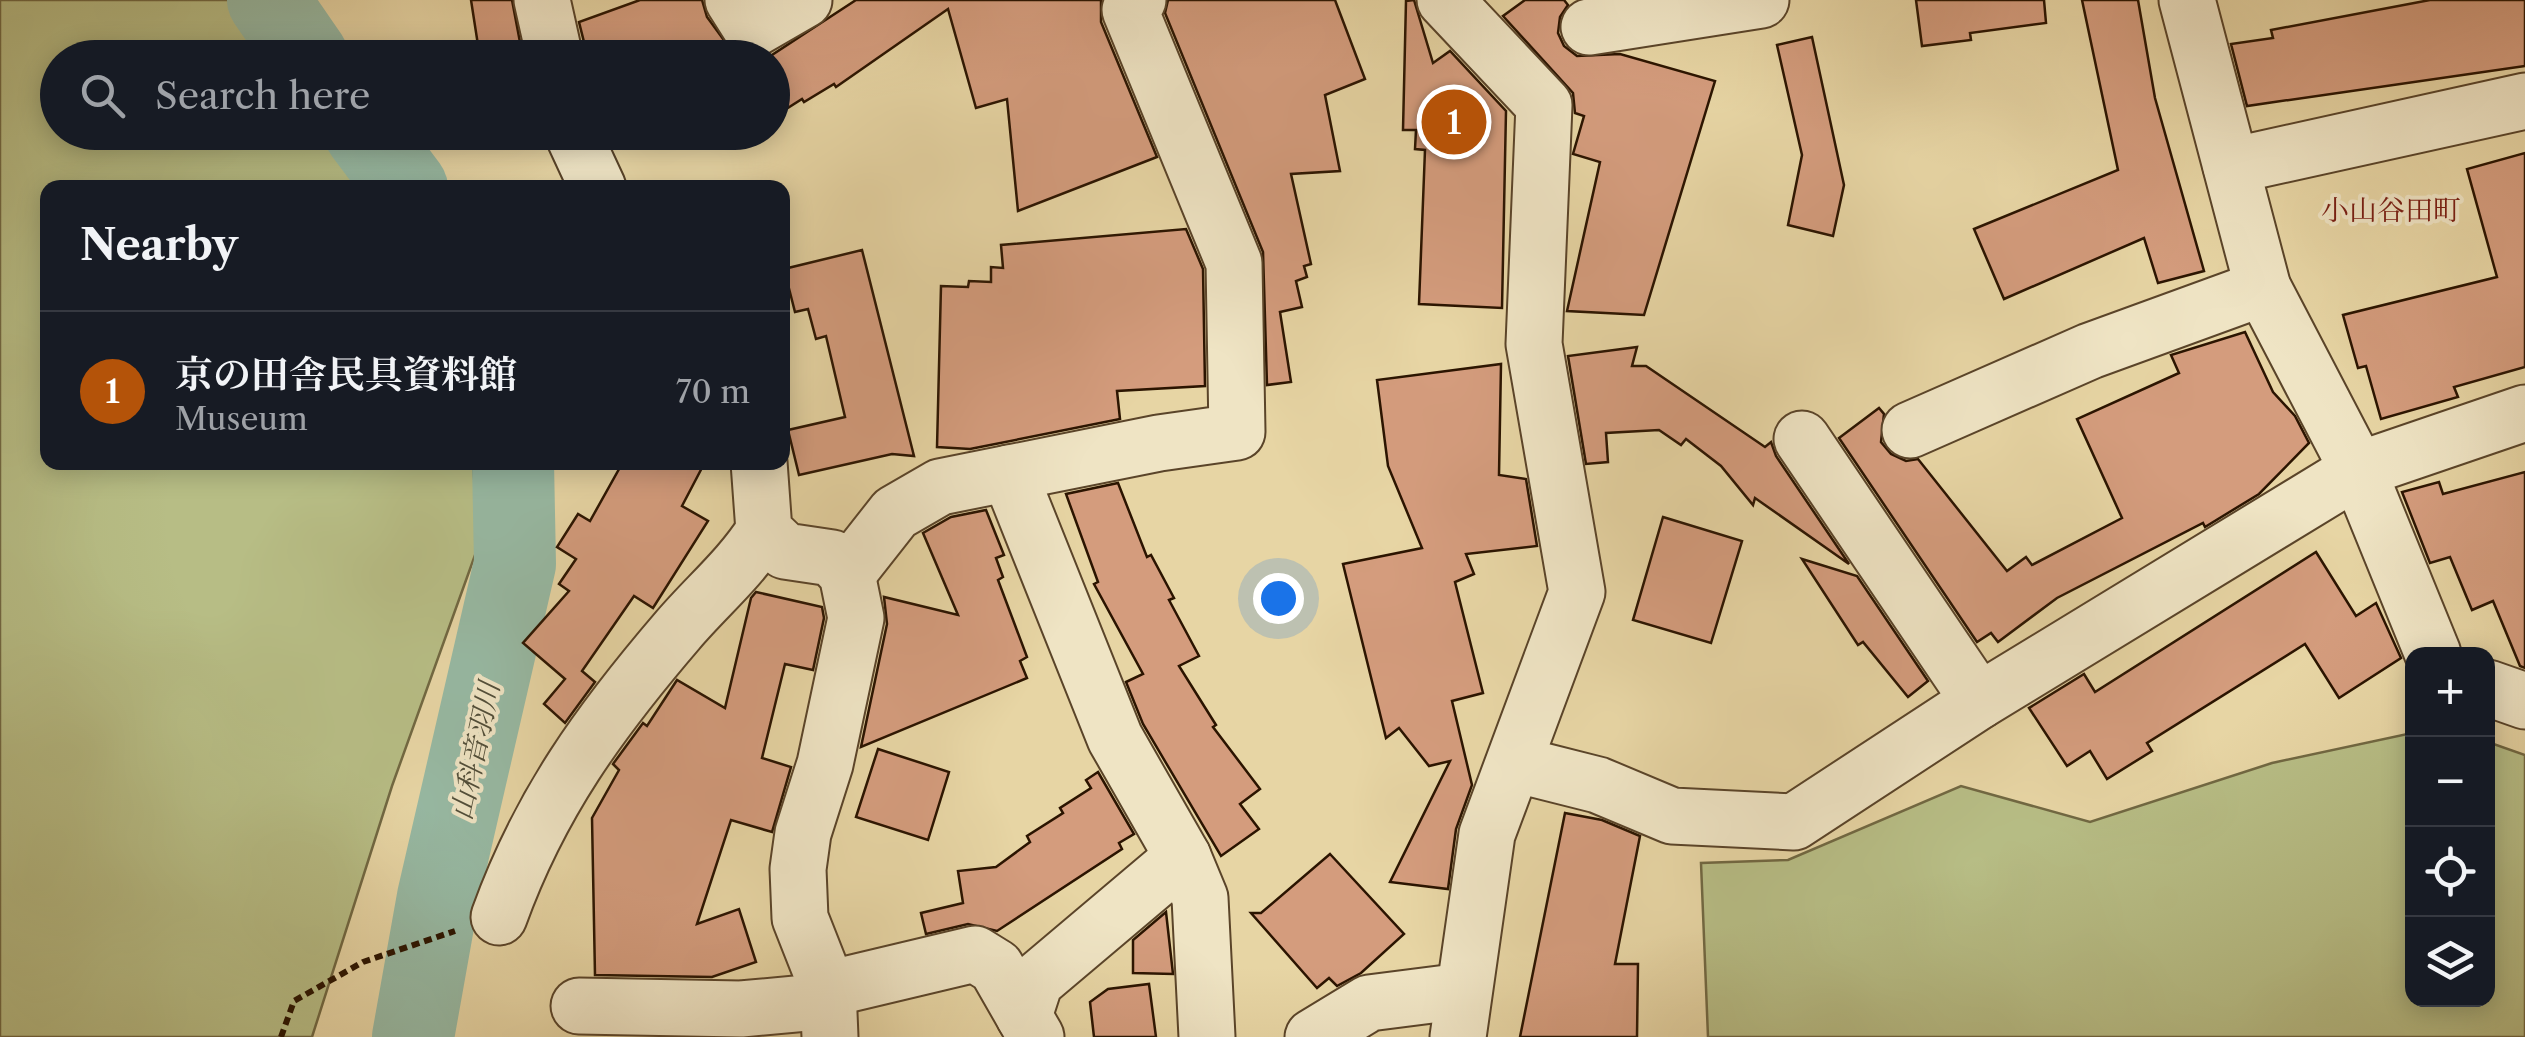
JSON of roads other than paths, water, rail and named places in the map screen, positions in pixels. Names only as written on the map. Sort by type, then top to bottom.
[{"type":"street","points":[[542,0],[550,40]]},
{"type":"street","points":[[733,0],[752,30],[804,0]]},
{"type":"street","points":[[846,574],[896,513],[940,487],[1237,432],[1234,263],[1130,10],[1138,0]]},
{"type":"street","points":[[1445,0],[1544,105]]},
{"type":"street","points":[[1313,1037],[1369,1003],[1460,1014],[1488,834],[1577,592],[1534,344],[1544,105],[1594,14],[1761,0]]},
{"type":"street","points":[[2187,0],[2264,288],[2358,470],[2431,647]]},
{"type":"street","points":[[2232,166],[2525,101]]},
{"type":"street","points":[[580,150],[594,180]]},
{"type":"street","points":[[1910,430],[2090,351],[2264,288]]},
{"type":"street","points":[[1515,764],[1598,785],[1672,816],[1794,822],[1978,701],[2358,470],[2525,413]]},
{"type":"street","points":[[1802,439],[1978,701]]},
{"type":"street","points":[[498,916],[522,851],[567,771],[680,628],[742,564],[764,531],[760,470]]},
{"type":"street","points":[[1008,473],[1115,738],[1183,857],[1200,898],[1207,1037]]},
{"type":"street","points":[[764,531],[785,551],[832,558],[846,574],[856,618],[825,764],[802,832],[798,869],[800,918],[828,1009]]},
{"type":"street","points":[[2495,690],[2525,701]]},
{"type":"street","points":[[1030,1027],[1036,982],[1183,857]]},
{"type":"street","points":[[578,1006],[828,1009],[975,954],[996,967],[1030,1027]]},
{"type":"waterway","points":[[268,0],[296,40]]},
{"type":"waterway","name":"山科音羽川","points":[[378,150],[401,180]]},
{"type":"waterway","name":"山科音羽川","points":[[413,1037],[438,897],[515,564],[513,470]]},
{"type":"place","name":"京の田舎民具資料館","points":[[1454,122]]},
{"type":"district","name":"小山谷田町","points":[[2391,210]]}]
